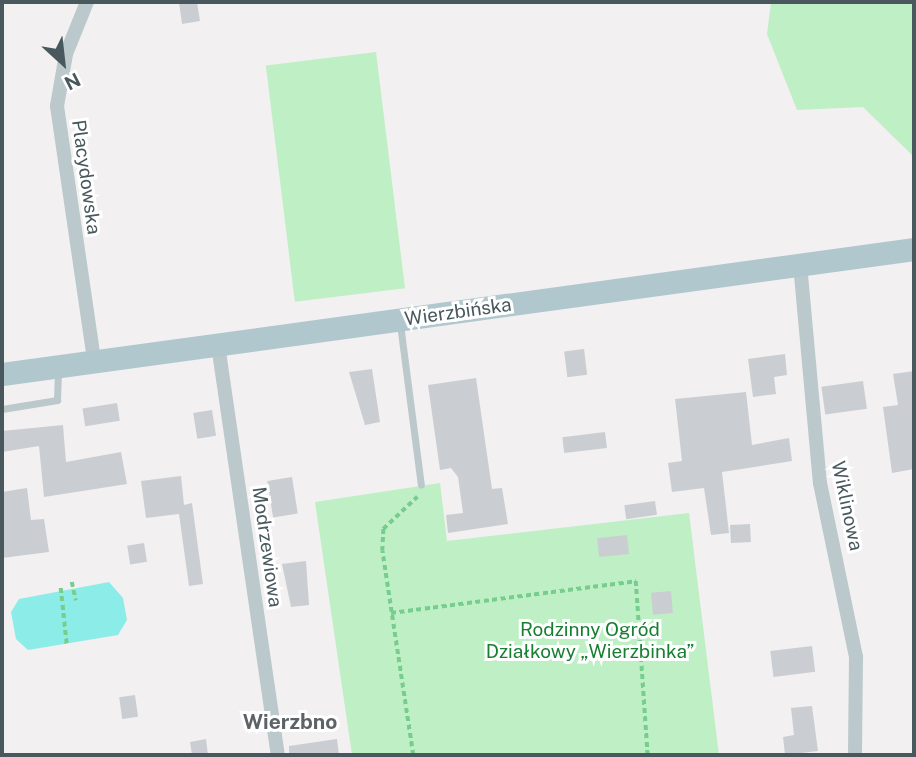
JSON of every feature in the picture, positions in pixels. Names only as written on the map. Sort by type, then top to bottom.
[{"type":"main road","name":"Wierzbińska","points":[[2,374],[914,248]]},
{"type":"street","name":"Placydowska","points":[[87,2],[66,54],[58,106],[94,361]]},
{"type":"street","name":"Wiklinowa","points":[[800,264],[820,483],[856,657],[855,755]]},
{"type":"street","name":"Modrzewiowa","points":[[219,345],[278,755]]},
{"type":"lane","points":[[399,320],[421,485]]},
{"type":"lane","points":[[2,409],[57,400],[57,366]]},
{"type":"path","points":[[413,755],[391,613],[383,529],[417,498],[421,485]]},
{"type":"path","points":[[391,613],[636,581],[648,755]]},
{"type":"path","points":[[72,582],[76,601]]},
{"type":"path","points":[[61,588],[67,645]]},
{"type":"green space","points":[[771,2],[914,2],[914,157],[863,107],[797,110],[767,34]]},
{"type":"green space","points":[[376,52],[405,288],[295,302],[266,66]]},
{"type":"green space","name":"Rodzinny Ogród Działkowy „Wierzbinka”","points":[[440,483],[447,541],[689,513],[719,755],[352,755],[315,502]]},
{"type":"water","points":[[109,582],[123,598],[127,620],[118,635],[28,650],[16,639],[11,612],[19,599]]},
{"type":"building","points":[[179,2],[197,2],[200,21],[182,24]]},
{"type":"building","points":[[584,349],[587,375],[567,377],[564,351]]},
{"type":"building","points":[[785,354],[787,375],[774,377],[776,394],[753,397],[748,359]]},
{"type":"building","points":[[372,369],[380,422],[365,425],[349,372]]},
{"type":"building","points":[[914,371],[914,469],[892,473],[883,407],[898,405],[893,374]]},
{"type":"building","points":[[476,378],[492,489],[502,488],[508,524],[448,533],[446,515],[463,513],[458,477],[451,468],[440,470],[428,385]]},
{"type":"building","points":[[863,381],[867,409],[825,415],[821,387]]},
{"type":"building","points":[[746,392],[752,445],[789,438],[792,461],[722,472],[729,533],[711,535],[704,488],[672,492],[668,463],[682,461],[675,399]]},
{"type":"building","points":[[117,403],[120,421],[85,426],[82,408]]},
{"type":"building","points":[[212,410],[216,436],[197,439],[193,413]]},
{"type":"building","points":[[63,425],[66,462],[121,452],[127,484],[44,497],[39,446],[2,452],[2,431]]},
{"type":"building","points":[[605,432],[607,448],[564,453],[562,437]]},
{"type":"building","points":[[181,476],[184,505],[192,503],[203,584],[189,586],[179,514],[146,518],[141,481]]},
{"type":"building","points":[[292,477],[298,514],[273,517],[267,481]]},
{"type":"building","points":[[27,488],[31,520],[44,519],[49,552],[2,558],[2,492]]},
{"type":"building","points":[[655,501],[657,515],[626,519],[624,505]]},
{"type":"building","points":[[750,524],[751,542],[731,543],[730,525]]},
{"type":"building","points":[[627,535],[629,554],[599,557],[597,538]]},
{"type":"building","points":[[144,543],[147,562],[130,564],[127,546]]},
{"type":"building","points":[[306,561],[309,605],[291,607],[282,564]]},
{"type":"building","points":[[671,591],[673,613],[653,615],[651,593]]},
{"type":"building","points":[[812,646],[815,672],[773,677],[770,651]]},
{"type":"building","points":[[135,695],[138,717],[122,719],[119,697]]},
{"type":"building","points":[[812,706],[818,751],[785,755],[783,737],[794,735],[791,708]]},
{"type":"building","points":[[206,739],[208,755],[192,755],[190,742]]},
{"type":"building","points":[[337,739],[339,755],[289,755],[289,746]]},
{"type":"district","name":"Wierzbno","points":[[290,722]]}]
